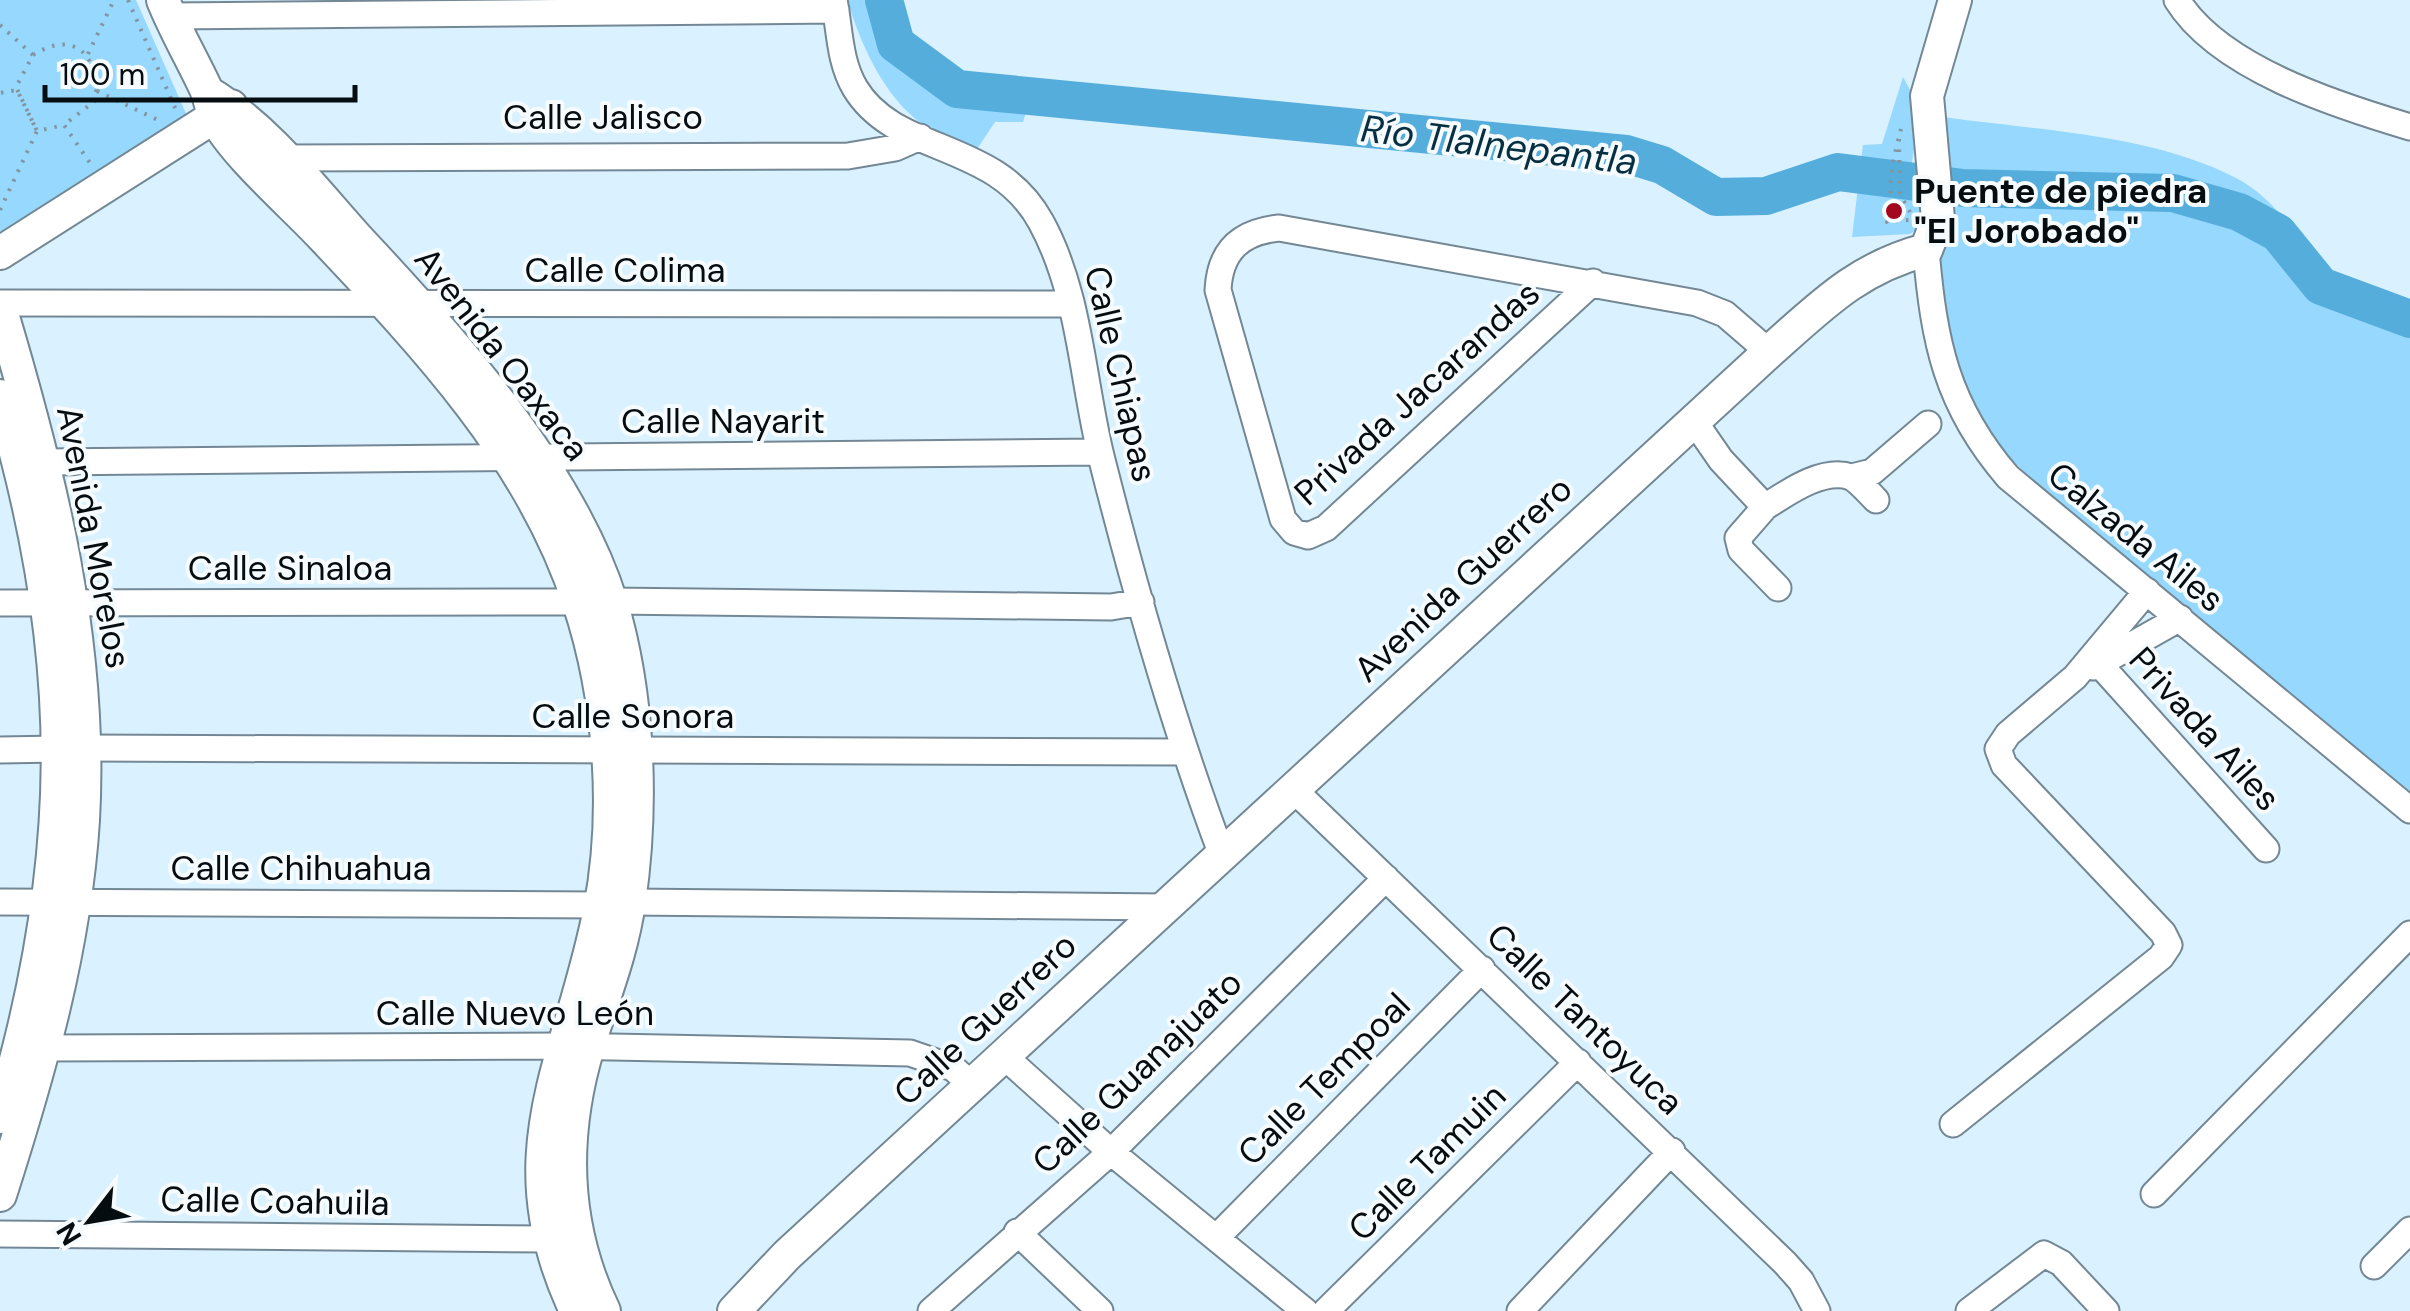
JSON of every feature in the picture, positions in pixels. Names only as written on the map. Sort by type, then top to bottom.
[{"type":"street","points":[[1926,250],[1938,208],[1927,96],[1954,0]]},
{"type":"street","points":[[2177,0],[2192,23],[2218,44],[2324,99],[2410,126]]},
{"type":"street","points":[[166,8],[835,5]]},
{"type":"street","name":"Calle Chiapas","points":[[835,5],[842,60],[856,90],[880,115],[920,137],[980,160],[1014,184],[1039,218],[1058,256],[1100,452],[1141,602],[1184,752],[1222,855]]},
{"type":"street","name":"Avenida Oaxaca","points":[[166,8],[218,105],[386,304],[525,457]]},
{"type":"street","points":[[0,253],[218,105]]},
{"type":"street","name":"Avenida Oaxaca","points":[[218,105],[284,158],[420,305],[525,457],[595,601],[626,677],[614,979],[575,1046],[544,1120],[542,1182],[549,1239],[576,1311]]},
{"type":"street","name":"Calle Jalisco","points":[[284,158],[848,156],[895,148],[920,137]]},
{"type":"street","name":"Privada Jacarandas","points":[[1593,282],[1326,528],[1308,536],[1294,532],[1283,519],[1218,290],[1226,254],[1239,240],[1258,230],[1279,228],[1593,282],[1697,302],[1725,314],[1769,352]]},
{"type":"street","name":"Avenida Guerrero","points":[[1293,788],[1769,352],[1860,274],[1888,260],[1926,250]]},
{"type":"street","name":"Calzada Ailes","points":[[1926,250],[1938,354],[1956,404],[1978,442],[2008,477],[2410,810]]},
{"type":"street","name":"Calle Colima","points":[[0,305],[1071,304]]},
{"type":"street","name":"Avenida Morelos","points":[[0,305],[21,458]]},
{"type":"street","name":"Avenida Morelos","points":[[0,396],[61,603],[72,748],[58,823],[61,902],[22,1050],[0,1116]]},
{"type":"street","points":[[1778,588],[1741,550],[1738,538],[1764,507],[1808,482],[1832,476],[1852,478],[1888,460],[1928,424]]},
{"type":"street","points":[[1690,425],[1764,507]]},
{"type":"street","name":"Calle Nayarit","points":[[21,458],[1100,452]]},
{"type":"street","points":[[1852,478],[1876,500]]},
{"type":"street","points":[[2096,660],[2148,592]]},
{"type":"street","name":"Calle Sinaloa","points":[[0,602],[595,601],[1112,607],[1141,602]]},
{"type":"street","points":[[1953,1124],[2161,957],[2169,945],[2164,932],[2004,765],[1998,749],[2008,734],[2096,660],[2180,618]]},
{"type":"street","name":"Privada Ailes","points":[[2096,660],[2266,849]]},
{"type":"street","name":"Calle Sonora","points":[[0,750],[1184,752]]},
{"type":"street","name":"Calle Guerrero","points":[[734,1311],[787,1255],[1293,788]]},
{"type":"street","name":"Calle Tantoyuca","points":[[1293,788],[1672,1150],[1801,1281],[1817,1311]]},
{"type":"street","name":"Calle Guanajuato","points":[[931,1311],[1111,1152],[1386,878]]},
{"type":"street","name":"Calle Chihuahua","points":[[0,902],[1165,907]]},
{"type":"street","points":[[2154,1194],[2410,934]]},
{"type":"street","name":"Calle Tempoal","points":[[1216,1238],[1482,970]]},
{"type":"street","name":"Avenida Oaxaca","points":[[575,1046],[568,1176],[576,1236],[604,1311]]},
{"type":"street","name":"Calle Nuevo León","points":[[22,1050],[575,1046],[910,1053],[953,1068],[973,1086]]},
{"type":"street","name":"Avenida Morelos","points":[[0,1195],[22,1050]]},
{"type":"street","points":[[1004,1057],[1111,1152],[1304,1311]]},
{"type":"street","name":"Calle Tamuin","points":[[1326,1311],[1578,1062]]},
{"type":"street","points":[[1520,1311],[1672,1150]]},
{"type":"street","points":[[2374,1266],[2410,1230]]},
{"type":"street","points":[[1017,1232],[1100,1311]]},
{"type":"street","name":"Calle Coahuila","points":[[0,1234],[549,1239]]},
{"type":"street","points":[[1969,1311],[2044,1254],[2061,1264],[2106,1311]]},
{"type":"path","points":[[88,55],[114,0]]},
{"type":"path","points":[[128,0],[179,116]]},
{"type":"path","points":[[0,25],[33,55]]},
{"type":"path","points":[[69,44],[88,55],[98,74],[96,100],[64,125],[37,131],[16,87],[33,55],[45,47],[69,44]]},
{"type":"path","points":[[0,94],[17,90],[37,131]]},
{"type":"path","points":[[64,125],[94,168]]},
{"type":"path","points":[[0,210],[37,131]]},
{"type":"path","points":[[1896,165],[1900,194],[1912,218],[1903,223],[1887,222],[1894,210],[1890,200],[1896,165]]},
{"type":"shaded area","points":[[0,0],[136,0],[195,134],[8,232],[0,231]]},
{"type":"shaded area","points":[[847,0],[872,0],[890,53],[915,79],[951,95],[1026,112],[1023,122],[995,122],[977,149],[950,141],[928,128],[908,112],[878,73]]},
{"type":"shaded area","points":[[1903,77],[1920,108],[1908,190],[1933,217],[1910,234],[1852,237],[1863,145],[1882,144]]},
{"type":"shaded area","points":[[1929,115],[2126,142],[2202,163],[2236,178],[2262,196],[2322,264],[2342,280],[2410,308],[2410,806],[2161,600],[1989,439],[1943,352]]},
{"type":"waterway","name":"Río Tlalnepantla","points":[[884,0],[896,44],[957,89],[1626,154],[1662,165],[1716,197],[1766,196],[1838,172],[1963,188],[2173,193],[2239,212],[2278,233],[2321,286],[2410,319]]},
{"type":"place","name":"Puente de piedra \"El Jorobado\"","points":[[1894,211]]}]
